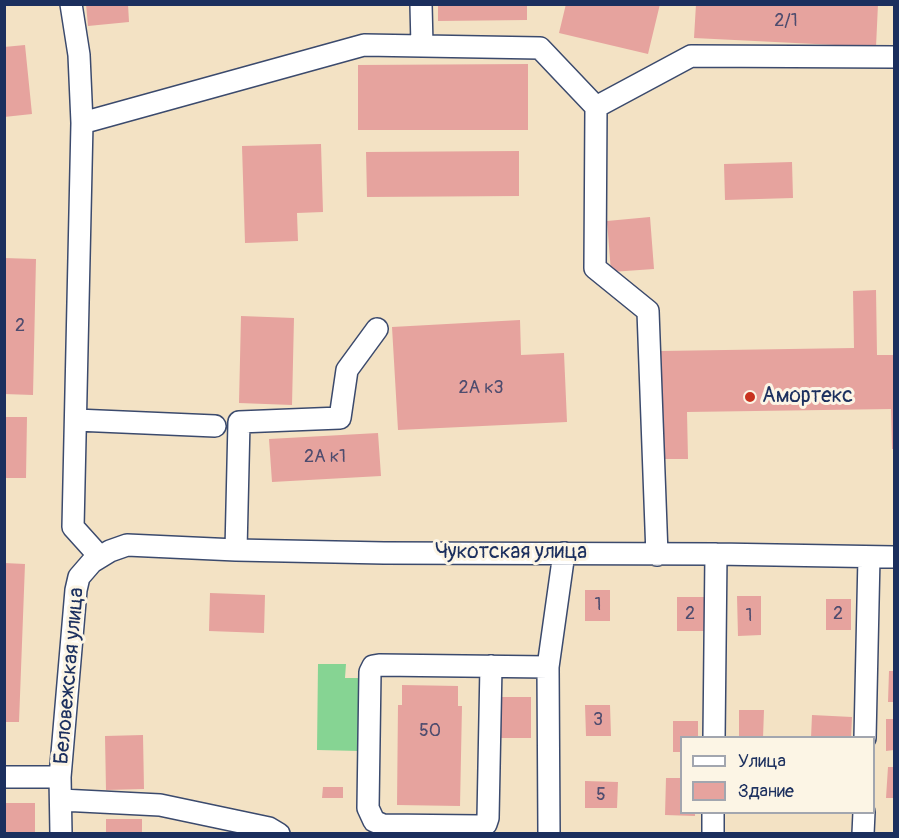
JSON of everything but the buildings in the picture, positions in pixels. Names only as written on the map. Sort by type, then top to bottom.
[{"type":"street","points":[[71,4],[79,55],[82,123],[73,527],[100,557]]},
{"type":"street","points":[[421,4],[422,46]]},
{"type":"street","points":[[82,123],[364,45],[540,48],[596,107],[595,268],[648,311],[657,555]]},
{"type":"street","points":[[596,107],[691,56],[894,57]]},
{"type":"street","points":[[236,550],[239,422],[340,418],[347,369],[377,329]]},
{"type":"street","points":[[76,420],[215,426]]},
{"type":"street","name":"Чукотская улица","points":[[127,545],[384,553],[894,557]]},
{"type":"street","name":"Беловежская улица","points":[[61,834],[60,777],[76,590],[79,577],[92,562],[127,545]]},
{"type":"street","points":[[549,834],[548,667],[564,553]]},
{"type":"street","points":[[714,736],[716,554]]},
{"type":"street","points":[[865,736],[869,557]]},
{"type":"street","points":[[491,666],[488,818],[486,824],[479,826],[383,825],[375,821],[368,808],[370,672],[372,666],[379,664],[548,667]]},
{"type":"street","points":[[4,777],[60,777]]},
{"type":"street","points":[[60,800],[160,805],[269,828],[279,834]]},
{"type":"street","points":[[713,814],[713,834]]},
{"type":"street","points":[[863,834],[864,814]]},
{"type":"green space","points":[[318,664],[346,664],[345,678],[361,678],[360,751],[317,750]]},
{"type":"place","name":"Амортекс","points":[[750,397]]}]
